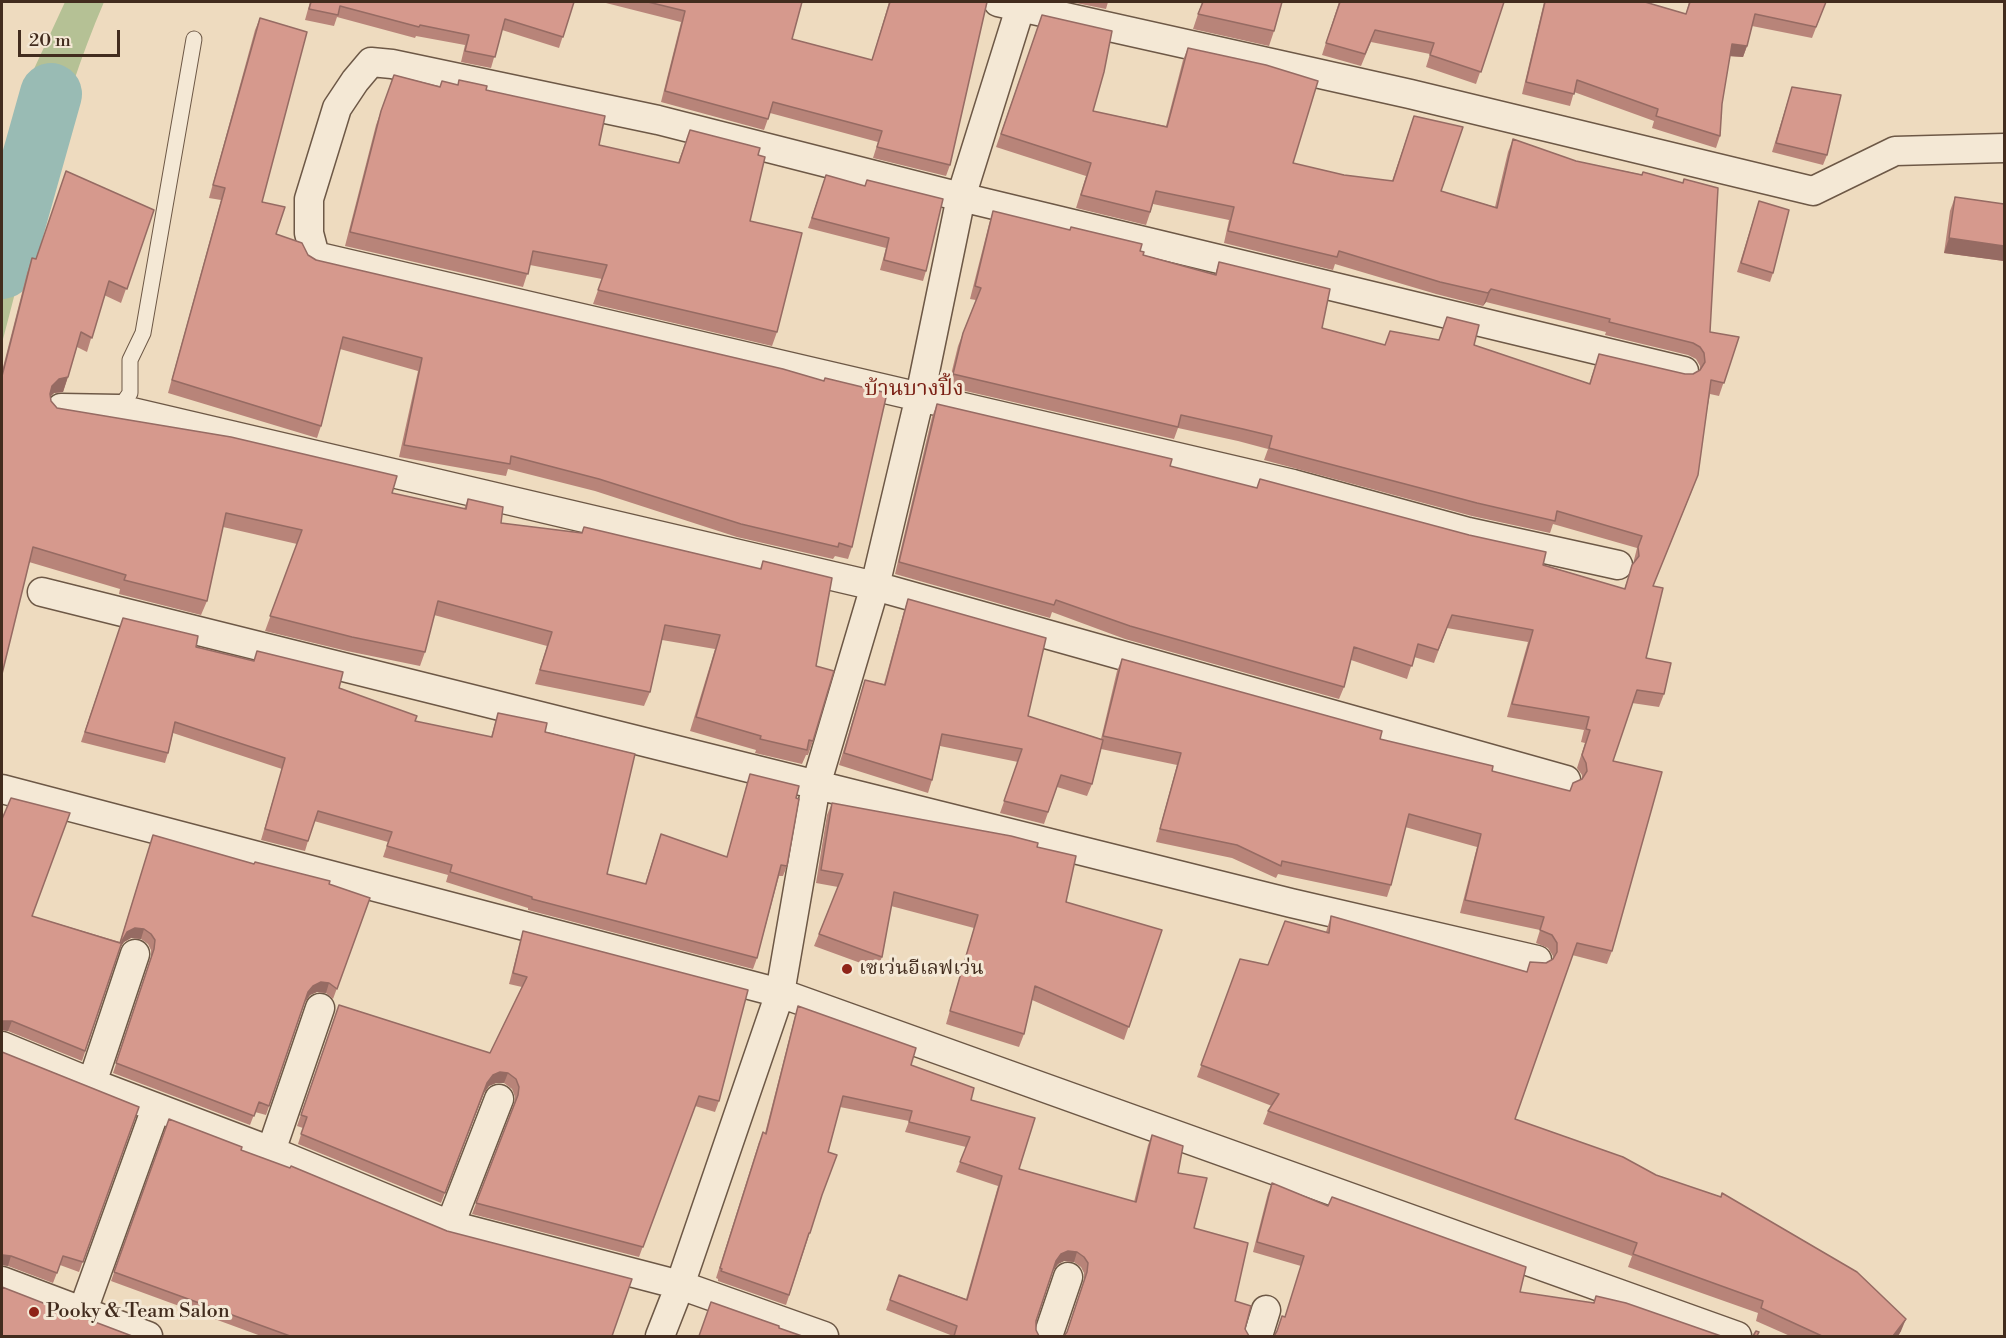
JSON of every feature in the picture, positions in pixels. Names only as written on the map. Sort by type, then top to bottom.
[{"type":"street","points":[[660,1336],[680,1285],[780,993],[816,785],[875,586],[920,396],[961,197],[1013,3],[1410,94],[1813,191],[1896,151],[2004,148]]},
{"type":"street","points":[[1618,565],[1468,532],[1293,484],[315,256],[309,233],[309,199],[337,108],[371,62],[392,64],[658,120],[961,197],[1684,371]]},
{"type":"street","points":[[61,408],[118,409],[875,586],[1566,780]]},
{"type":"street","points":[[42,592],[1291,903],[1537,960]]},
{"type":"street","points":[[2,789],[780,993],[1737,1336]]},
{"type":"street","points":[[92,1083],[135,954]]},
{"type":"street","points":[[271,1151],[320,1008]]},
{"type":"street","points":[[2,1046],[271,1151],[450,1225],[680,1285],[824,1336]]},
{"type":"street","points":[[450,1225],[499,1099]]},
{"type":"street","points":[[82,1313],[156,1108]]},
{"type":"street","points":[[1048,1336],[1068,1277]]},
{"type":"street","points":[[2,1281],[148,1336]]},
{"type":"lane","points":[[118,409],[130,393],[130,360],[143,333],[194,39]]},
{"type":"green space","points":[[65,2],[104,2],[87,43],[59,127],[2,343],[2,213],[21,97]]},
{"type":"building","points":[[311,2],[574,2],[563,37],[505,19],[495,57],[465,51],[469,35],[420,25],[419,27],[340,6],[338,15],[309,9]]},
{"type":"building","points":[[648,2],[802,2],[792,39],[872,60],[890,2],[987,2],[950,165],[877,147],[882,131],[773,102],[768,119],[665,91],[685,11]]},
{"type":"building","points":[[1203,2],[1282,2],[1274,31],[1198,14]]},
{"type":"building","points":[[1340,2],[1504,2],[1481,72],[1430,55],[1434,43],[1375,30],[1365,54],[1326,43]]},
{"type":"building","points":[[1545,2],[1645,2],[1686,14],[1690,2],[1826,2],[1816,27],[1755,14],[1747,46],[1732,44],[1722,104],[1720,136],[1656,116],[1658,109],[1577,80],[1574,94],[1526,82]]},
{"type":"building","points":[[1042,15],[1112,31],[1093,111],[1167,127],[1188,48],[1266,65],[1318,81],[1293,163],[1344,175],[1393,181],[1414,116],[1463,127],[1441,191],[1497,208],[1513,139],[1576,161],[1642,175],[1643,172],[1683,183],[1684,179],[1718,188],[1710,332],[1739,337],[1724,383],[1711,380],[1698,475],[1653,586],[1663,588],[1646,658],[1671,663],[1664,694],[1637,690],[1613,761],[1662,772],[1612,951],[1577,943],[1515,1119],[1623,1157],[1656,1175],[1721,1197],[1722,1193],[1857,1272],[1906,1319],[1893,1336],[1822,1336],[1761,1308],[1763,1301],[1633,1254],[1637,1243],[1268,1111],[1279,1094],[1201,1065],[1240,959],[1268,965],[1285,921],[1329,933],[1331,916],[1527,972],[1530,962],[1546,963],[1553,959],[1557,952],[1557,943],[1552,935],[1540,930],[1544,917],[1465,900],[1481,834],[1409,814],[1391,885],[1282,861],[1281,866],[1237,845],[1160,829],[1181,753],[1103,736],[1122,659],[1382,731],[1380,739],[1493,766],[1492,771],[1570,791],[1573,783],[1582,779],[1587,771],[1582,755],[1590,730],[1586,729],[1589,717],[1512,704],[1533,630],[1452,615],[1438,650],[1418,644],[1412,666],[1354,647],[1344,687],[1130,626],[1056,600],[1054,605],[899,562],[937,404],[1172,459],[1170,466],[1257,488],[1260,479],[1469,535],[1546,552],[1543,565],[1625,589],[1632,565],[1639,556],[1638,547],[1642,536],[1557,511],[1555,521],[1477,503],[1269,448],[1272,436],[1243,429],[1181,415],[1178,427],[953,374],[963,333],[981,288],[975,286],[993,211],[1070,230],[1071,227],[1142,244],[1140,251],[1144,252],[1143,255],[1216,275],[1219,262],[1330,289],[1322,328],[1385,345],[1390,331],[1439,340],[1447,317],[1479,325],[1474,345],[1590,384],[1599,354],[1693,374],[1700,370],[1705,362],[1704,353],[1693,343],[1609,322],[1610,319],[1491,289],[1488,293],[1440,282],[1339,251],[1337,257],[1228,231],[1234,207],[1156,191],[1150,212],[1081,195],[1091,163],[1001,134]]},
{"type":"building","points":[[260,18],[307,32],[262,202],[285,207],[276,234],[302,243],[308,255],[316,260],[783,369],[824,381],[825,378],[887,393],[852,547],[839,543],[838,547],[741,524],[599,479],[511,456],[510,464],[404,445],[422,358],[343,337],[321,426],[172,380],[225,188],[213,185]]},
{"type":"building","points":[[394,75],[440,87],[442,81],[458,85],[459,80],[487,86],[486,90],[605,116],[599,145],[679,163],[690,130],[760,148],[758,155],[765,157],[750,221],[802,233],[777,332],[598,290],[607,265],[533,251],[528,274],[350,232],[381,111]]},
{"type":"building","points":[[1792,87],[1841,95],[1827,155],[1776,143]]},
{"type":"building","points":[[66,171],[154,210],[127,289],[109,281],[92,338],[81,332],[68,377],[59,379],[52,386],[51,401],[57,408],[231,437],[397,476],[392,493],[466,509],[468,499],[503,507],[501,523],[582,533],[584,527],[761,569],[763,561],[832,578],[816,666],[834,671],[813,741],[809,740],[807,750],[760,739],[761,736],[696,717],[720,635],[665,625],[650,692],[540,670],[552,632],[438,601],[425,652],[352,637],[270,616],[302,530],[226,513],[207,601],[124,580],[126,575],[33,547],[2,674],[2,376],[32,258],[36,259]]},
{"type":"building","points":[[826,175],[865,186],[867,180],[943,199],[926,271],[884,260],[889,238],[812,218]]},
{"type":"building","points":[[1955,197],[2004,204],[2004,246],[1949,238]]},
{"type":"building","points":[[1759,201],[1789,210],[1773,273],[1741,263]]},
{"type":"building","points":[[908,599],[1046,638],[1028,716],[1103,740],[1092,784],[1061,775],[1048,812],[1004,801],[1022,749],[942,734],[932,780],[844,753],[865,680],[885,685]]},
{"type":"building","points":[[123,618],[198,636],[196,647],[254,661],[257,651],[343,672],[339,688],[417,716],[415,721],[492,737],[498,713],[547,723],[545,732],[635,754],[607,874],[646,884],[661,834],[727,857],[750,774],[799,786],[796,798],[799,799],[787,866],[781,865],[757,958],[532,899],[532,897],[450,872],[452,865],[387,846],[392,832],[318,811],[308,841],[265,829],[285,758],[175,722],[168,753],[85,732]]},
{"type":"building","points":[[11,798],[70,813],[32,916],[120,943],[153,835],[254,864],[255,862],[330,881],[329,884],[370,898],[337,989],[329,983],[321,982],[308,992],[269,1106],[259,1102],[254,1116],[116,1063],[154,949],[155,940],[144,929],[135,928],[127,932],[123,939],[85,1051],[12,1021],[2,1021],[2,819]]},
{"type":"building","points":[[832,803],[1011,836],[1038,843],[1037,847],[1076,856],[1066,902],[1162,930],[1129,1027],[1035,986],[1024,1034],[950,1011],[978,915],[894,892],[882,957],[819,934],[843,874],[821,870]]},
{"type":"building","points":[[523,931],[748,990],[719,1101],[699,1096],[643,1247],[476,1203],[518,1095],[519,1087],[516,1079],[508,1073],[500,1072],[493,1075],[487,1083],[445,1193],[301,1134],[307,1117],[301,1115],[339,1005],[490,1053],[527,977],[513,973]]},
{"type":"building","points":[[798,1006],[916,1048],[911,1065],[974,1088],[971,1100],[1035,1118],[1019,1169],[1136,1202],[1152,1135],[1183,1146],[1178,1173],[1207,1178],[1194,1228],[1248,1243],[1235,1301],[1251,1306],[1245,1329],[1249,1336],[1064,1336],[1087,1272],[1088,1263],[1077,1252],[1068,1251],[1061,1254],[1056,1261],[1036,1321],[1039,1336],[954,1336],[957,1326],[890,1300],[899,1275],[967,1300],[1002,1176],[960,1162],[970,1137],[909,1122],[912,1111],[843,1096],[828,1152],[837,1155],[789,1295],[721,1271],[720,1268],[763,1132],[766,1134]]},
{"type":"building","points":[[2,1052],[139,1107],[83,1262],[63,1256],[57,1273],[11,1256],[2,1256]]},
{"type":"building","points":[[169,1119],[242,1147],[241,1150],[290,1168],[291,1166],[447,1231],[632,1279],[612,1336],[290,1336],[114,1272]]},
{"type":"building","points":[[1272,1183],[1328,1206],[1332,1197],[1526,1267],[1520,1292],[1594,1303],[1596,1296],[1626,1303],[1721,1336],[1274,1336],[1282,1316],[1285,1317],[1304,1256],[1257,1242]]},
{"type":"building","points":[[2,1287],[79,1319],[87,1319],[132,1336],[2,1336]]},
{"type":"building","points":[[711,1302],[779,1326],[779,1328],[802,1336],[699,1336]]},
{"type":"waterway","points":[[2,268],[51,94]]},
{"type":"place","name":"เซเว่นอีเลฟเว่น","points":[[847,969]]},
{"type":"place","name":"Pooky & Team Salon","points":[[34,1312]]},
{"type":"district","name":"บ้านบางปิ้ง","points":[[914,390]]}]
